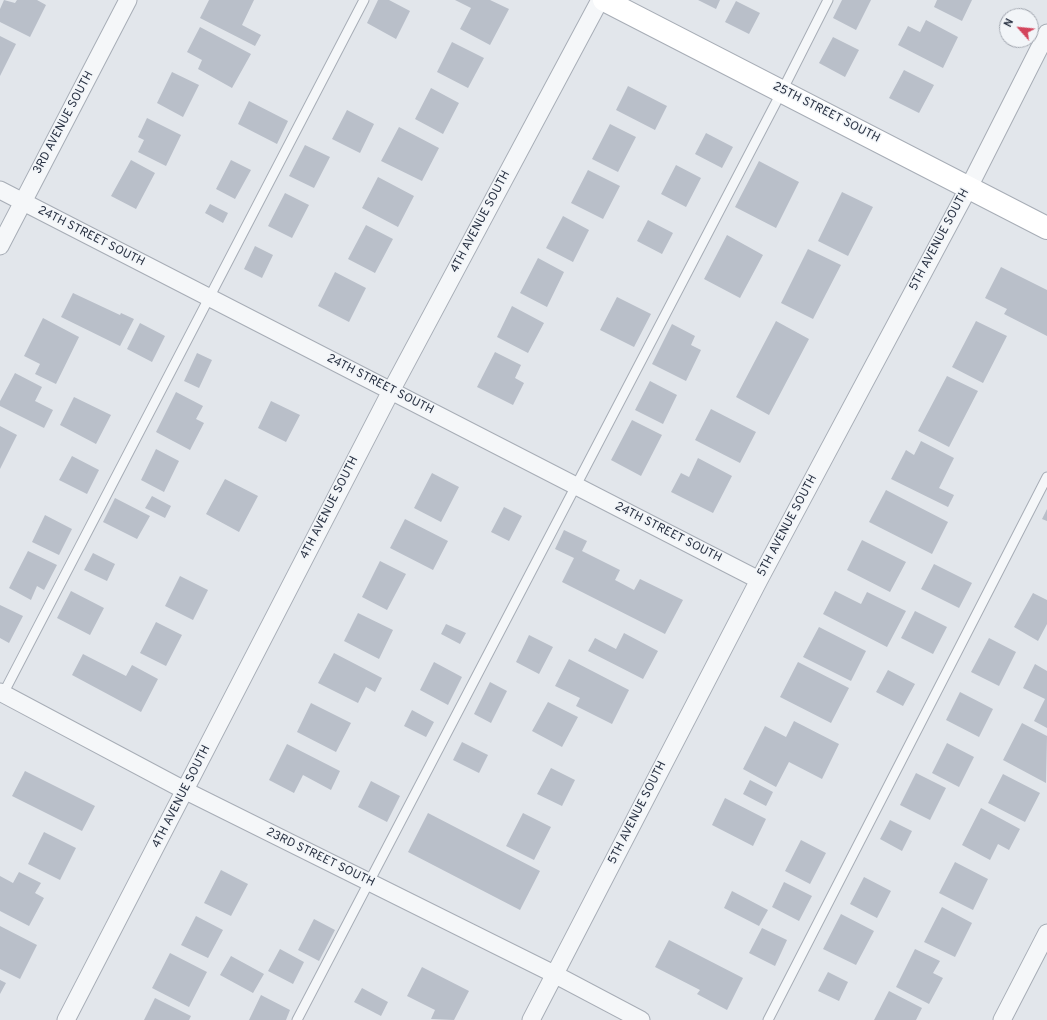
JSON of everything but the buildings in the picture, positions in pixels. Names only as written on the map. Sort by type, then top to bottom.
[{"type":"street","name":"3RD AVENUE SOUTH","points":[[0,246],[128,0]]},
{"type":"street","name":"4TH AVENUE SOUTH","points":[[66,1020],[186,791],[390,390],[600,0]]},
{"type":"street","name":"25TH STREET SOUTH","points":[[604,0],[969,186],[1047,228]]},
{"type":"street","name":"5TH AVENUE SOUTH","points":[[531,1020],[759,580],[969,186],[1047,33]]},
{"type":"street","name":"24TH STREET SOUTH","points":[[0,190],[759,580]]},
{"type":"street","name":"23RD STREET SOUTH","points":[[1,696],[186,791],[554,974],[641,1020]]},
{"type":"street","points":[[1002,1020],[1047,933]]},
{"type":"lane","points":[[1,696],[210,298],[364,0]]},
{"type":"lane","points":[[297,1020],[782,91],[828,0]]},
{"type":"lane","points":[[768,1020],[1047,477]]}]
